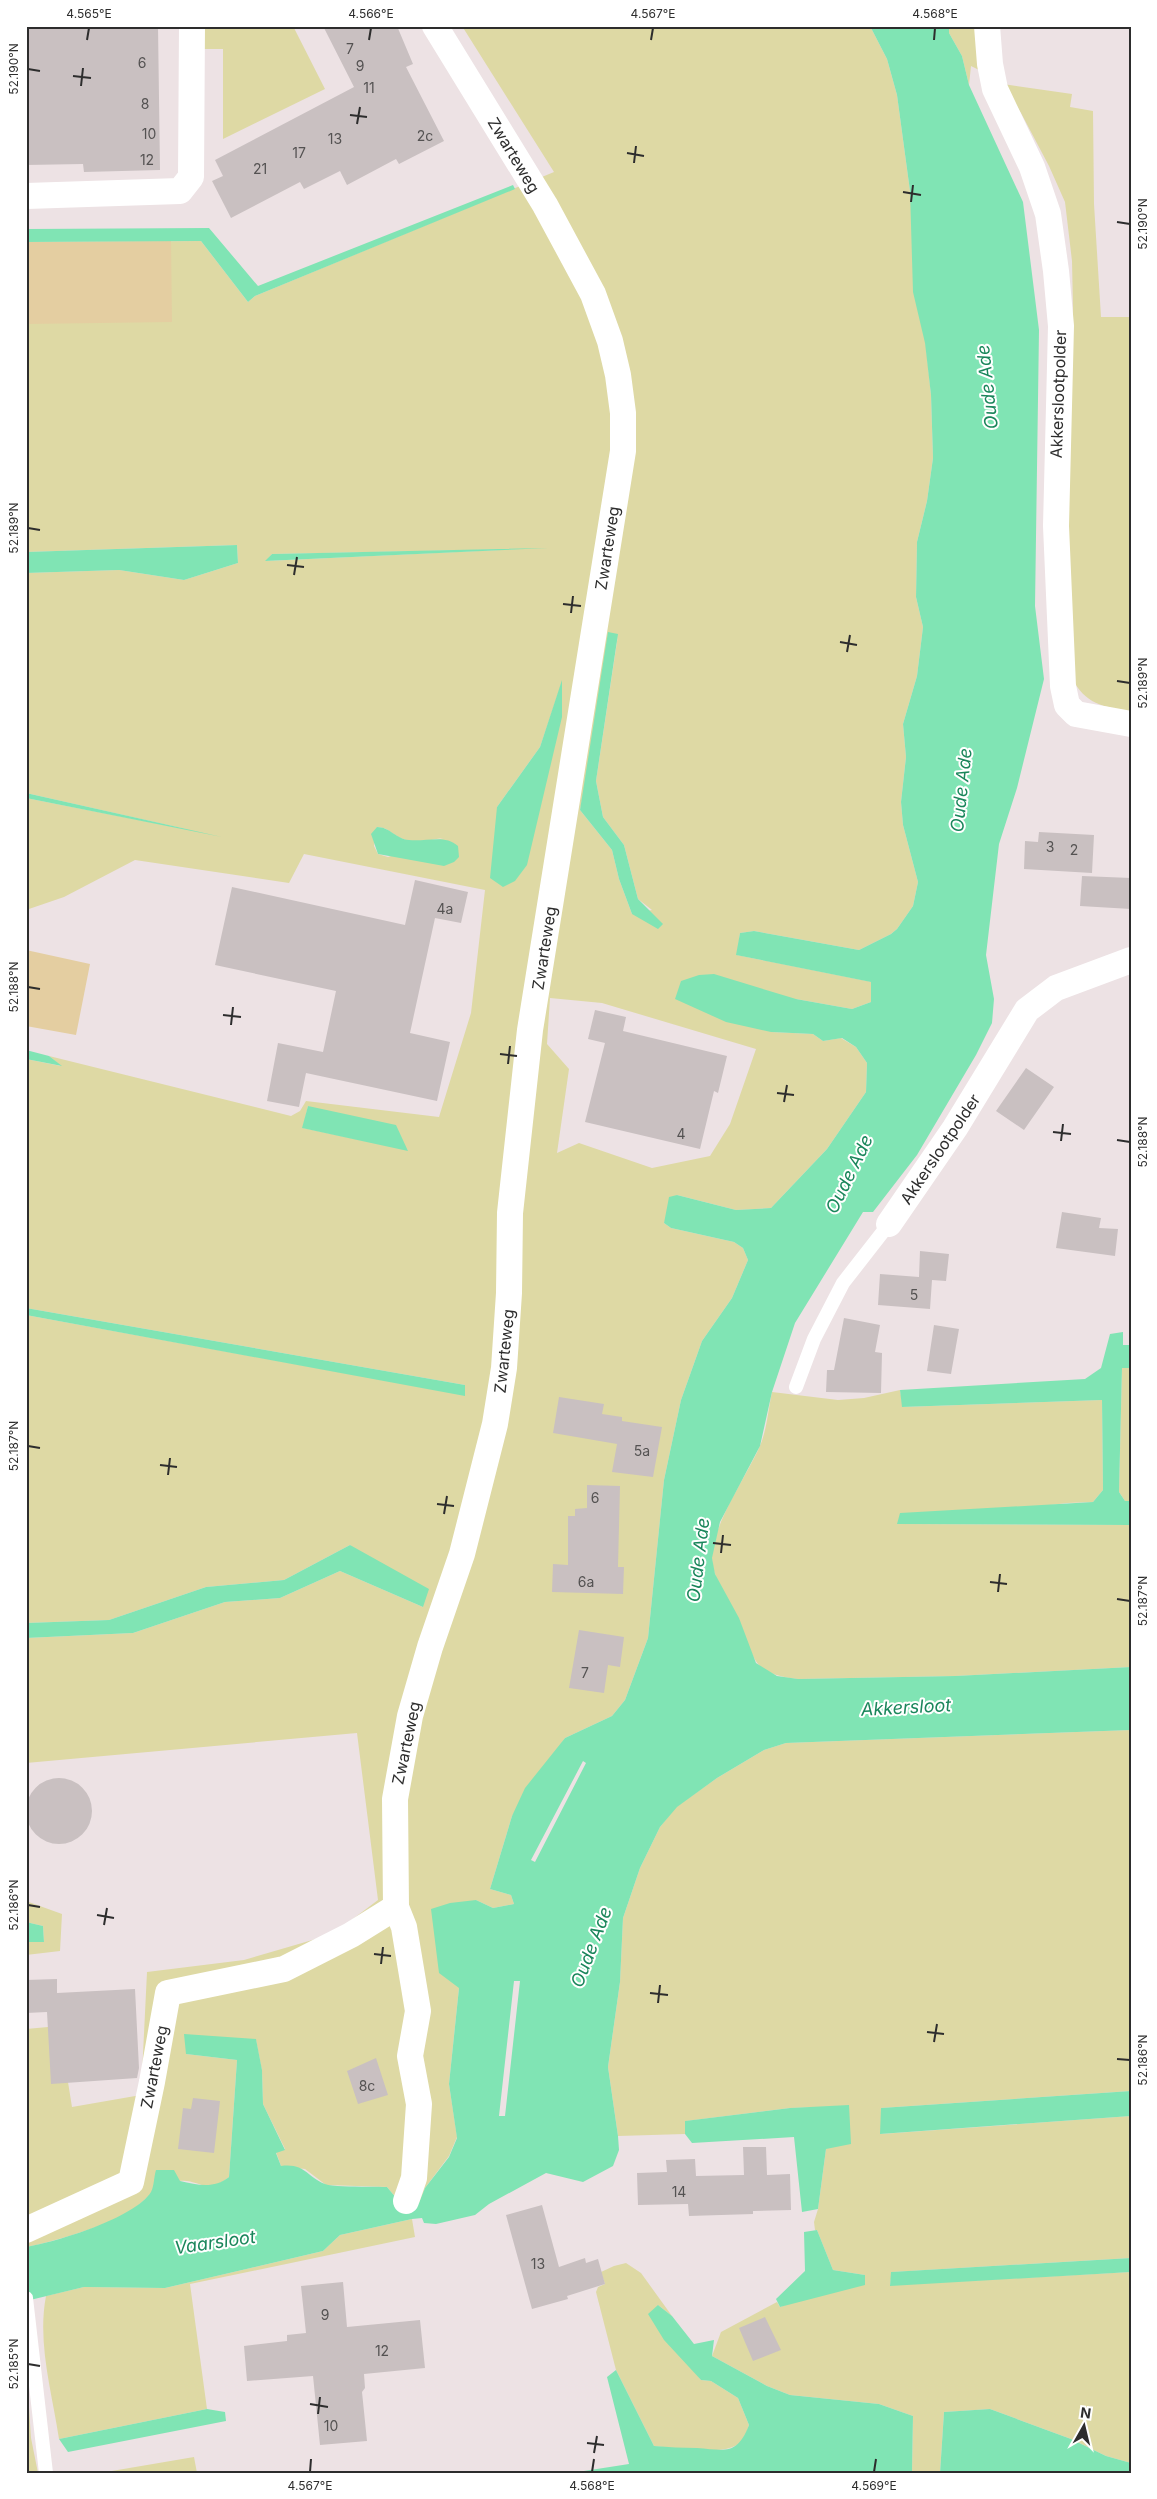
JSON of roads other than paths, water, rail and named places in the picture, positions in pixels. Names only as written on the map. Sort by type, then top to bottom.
[{"type":"street","points":[[26,196],[180,191],[191,177],[192,26]]},
{"type":"street","name":"Zwarteweg","points":[[406,2201],[414,2178],[419,2104],[410,2056],[418,2011],[404,1927],[396,1907],[395,1799],[410,1716],[430,1647],[462,1554],[495,1424],[504,1368],[509,1293],[510,1214],[530,1030],[623,451],[623,413],[618,375],[610,341],[593,294],[545,205],[435,26]]},
{"type":"street","name":"Akkerslootpolder","points":[[986,26],[995,89],[1032,167],[1048,214],[1056,271],[1061,335],[1056,526],[1063,686],[1067,705],[1076,714],[1131,724]]},
{"type":"street","name":"Akkerslootpolder","points":[[889,1224],[956,1128],[1027,1010],[1056,988],[1131,960]]},
{"type":"street","name":"Zwarteweg","points":[[26,2230],[131,2182],[168,1992],[284,1969],[351,1935],[396,1907]]},
{"type":"lane","name":"Akkerslootpolder","points":[[796,1387],[814,1339],[843,1283],[889,1224]]},
{"type":"lane","points":[[27,2304],[46,2473]]},
{"type":"water","points":[[870,26],[949,26],[949,33],[962,56],[969,85],[1023,202],[1039,330],[1035,606],[1044,679],[1017,788],[999,844],[986,955],[994,999],[992,1023],[976,1055],[917,1155],[873,1212],[863,1212],[795,1323],[772,1392],[760,1446],[720,1522],[712,1558],[715,1574],[739,1618],[756,1663],[777,1676],[798,1679],[955,1676],[1131,1667],[1131,1730],[786,1743],[764,1750],[717,1778],[677,1807],[660,1827],[640,1868],[623,1918],[620,1982],[608,2067],[619,2150],[613,2166],[583,2182],[546,2173],[489,2204],[475,2215],[436,2224],[424,2223],[422,2218],[412,2219],[340,2235],[323,2251],[165,2288],[84,2287],[26,2301],[26,2247],[75,2234],[112,2220],[129,2211],[142,2202],[151,2192],[156,2170],[174,2170],[180,2181],[199,2185],[212,2185],[229,2177],[237,2060],[186,2054],[184,2034],[256,2039],[262,2070],[263,2104],[285,2150],[276,2153],[281,2166],[296,2167],[319,2181],[330,2185],[387,2187],[402,2205],[419,2203],[425,2188],[449,2157],[457,2138],[449,2084],[459,1988],[439,1973],[431,1909],[450,1903],[476,1900],[493,1908],[514,1904],[511,1895],[490,1889],[512,1816],[525,1788],[565,1738],[612,1716],[625,1700],[648,1638],[664,1480],[681,1400],[702,1341],[732,1298],[748,1260],[743,1248],[734,1242],[671,1228],[664,1223],[669,1197],[677,1195],[736,1210],[771,1208],[827,1149],[866,1092],[867,1063],[856,1047],[842,1038],[823,1041],[813,1034],[771,1032],[726,1022],[675,999],[681,981],[699,975],[714,974],[796,999],[852,1009],[871,1002],[871,982],[736,955],[740,933],[754,931],[859,950],[891,934],[897,929],[913,906],[918,882],[903,825],[901,802],[906,757],[903,724],[917,676],[923,627],[916,597],[917,542],[927,501],[933,458],[931,395],[925,343],[913,292],[910,191],[897,95],[887,59]],"holes":[[[583,1761],[586,1763],[535,1862],[531,1860]],[[514,1981],[520,1981],[505,2116],[499,2116]]]},
{"type":"water","points":[[513,185],[515,189],[255,296],[248,302],[201,241],[26,242],[26,229],[209,228],[258,286]]},
{"type":"water","points":[[237,545],[238,563],[184,580],[119,570],[26,573],[26,552]]},
{"type":"water","points":[[548,548],[265,561],[272,554]]},
{"type":"water","points":[[608,632],[618,634],[596,781],[603,817],[624,845],[638,899],[663,924],[658,929],[632,914],[619,879],[612,850],[580,810]]},
{"type":"water","points":[[562,680],[562,717],[527,865],[515,881],[503,887],[490,878],[497,807],[540,747]]},
{"type":"water","points":[[26,793],[222,837],[26,798]]},
{"type":"water","points":[[377,827],[386,829],[404,839],[441,839],[453,842],[458,846],[459,857],[454,862],[444,866],[378,854],[371,834]]},
{"type":"water","points":[[26,1050],[49,1056],[62,1066],[26,1059]]},
{"type":"water","points":[[308,1106],[396,1125],[408,1151],[302,1128]]},
{"type":"water","points":[[26,1308],[465,1385],[465,1396],[26,1315]]},
{"type":"water","points":[[1123,1332],[1123,1345],[1131,1345],[1131,1368],[1122,1368],[1119,1492],[1125,1501],[1131,1501],[1131,1525],[897,1524],[900,1513],[1093,1502],[1103,1490],[1102,1400],[902,1407],[900,1390],[1085,1379],[1101,1368],[1110,1334]]},
{"type":"water","points":[[350,1545],[429,1589],[423,1607],[340,1571],[280,1598],[225,1602],[133,1633],[26,1638],[26,1623],[109,1620],[206,1587],[284,1580]]},
{"type":"water","points":[[26,1922],[43,1926],[44,1942],[26,1942]]},
{"type":"water","points":[[1131,2091],[1131,2116],[880,2134],[881,2108]]},
{"type":"water","points":[[849,2105],[851,2144],[826,2149],[818,2209],[802,2212],[794,2137],[692,2143],[685,2134],[685,2121],[790,2108]]},
{"type":"water","points":[[817,2230],[833,2270],[865,2275],[865,2285],[780,2307],[776,2299],[805,2271],[804,2232]]},
{"type":"water","points":[[1131,2258],[1131,2272],[890,2286],[891,2272]]},
{"type":"water","points":[[658,2305],[672,2316],[694,2344],[714,2340],[712,2356],[767,2386],[790,2395],[879,2404],[913,2416],[912,2473],[571,2473],[629,2464],[607,2377],[616,2370],[654,2446],[723,2450],[735,2446],[744,2435],[749,2425],[738,2398],[711,2381],[701,2380],[664,2340],[648,2314]]},
{"type":"water","points":[[207,2409],[225,2412],[226,2421],[68,2452],[59,2439]]},
{"type":"water","points":[[990,2409],[1071,2439],[1106,2456],[1131,2463],[1131,2473],[940,2473],[944,2412]]},
{"type":"water label","name":"Oude Ade","points":[[987,387]]},
{"type":"water label","name":"Oude Ade","points":[[961,790]]},
{"type":"water label","name":"Oude Ade","points":[[849,1174]]},
{"type":"water label","name":"Oude Ade","points":[[698,1560]]},
{"type":"water label","name":"Akkersloot","points":[[906,1707]]},
{"type":"water label","name":"Oude Ade","points":[[591,1947]]},
{"type":"water label","name":"Vaarsloot","points":[[215,2242]]}]
